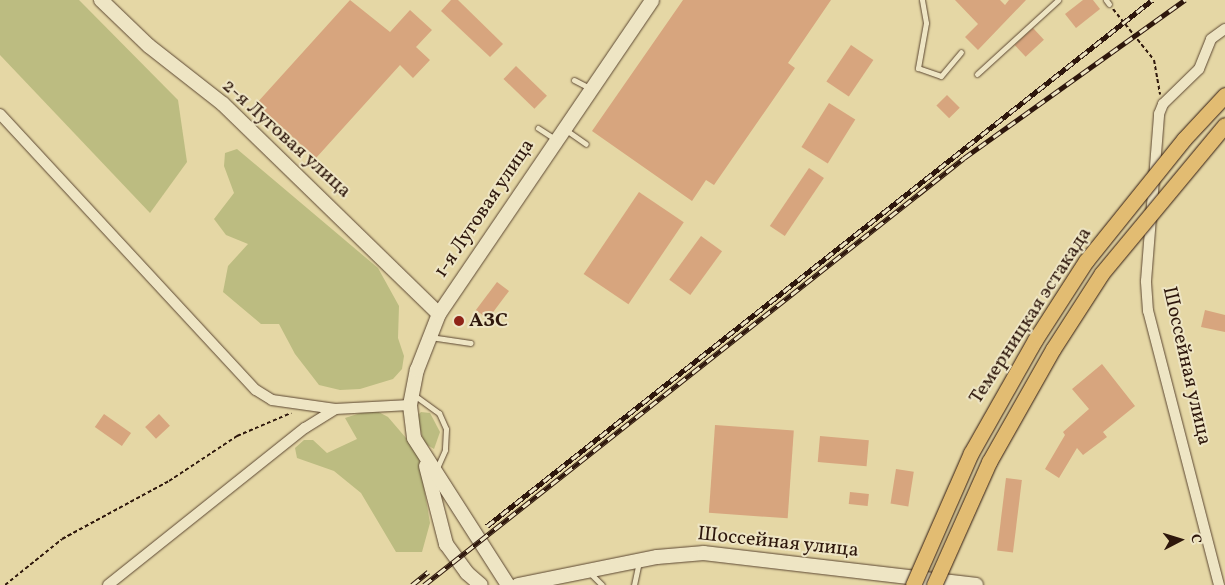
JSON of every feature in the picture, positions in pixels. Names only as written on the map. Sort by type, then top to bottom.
[{"type":"main road","name":"2-я Луговая улица","points":[[101,0],[156,52],[224,104],[439,314]]},
{"type":"main road","name":"1-я Луговая улица","points":[[425,460],[414,438],[411,400],[439,314],[559,133],[652,0]]},
{"type":"main road","name":"Темерницкая эстакада","points":[[912,585],[971,453],[1035,340],[1086,262],[1179,146],[1225,96]]},
{"type":"main road","name":"Темерницкая эстакада","points":[[934,585],[989,462],[1053,349],[1102,273],[1225,125]]},
{"type":"main road","points":[[425,460],[508,585]]},
{"type":"main road","points":[[425,460],[446,544],[481,585]]},
{"type":"main road","name":"Шоссейная улица","points":[[518,585],[640,560],[704,553],[976,585]]},
{"type":"street","name":"Шоссейная улица","points":[[1219,585],[1146,297],[1155,126],[1163,104],[1199,70],[1208,43],[1225,28]]},
{"type":"street","points":[[0,114],[256,390],[272,400],[336,409],[411,400]]},
{"type":"street","points":[[108,585],[305,428],[336,409]]},
{"type":"lane","points":[[922,0],[926,23],[918,68],[942,76],[961,52]]},
{"type":"lane","points":[[978,74],[1058,0]]},
{"type":"lane","points":[[574,80],[590,88]]},
{"type":"lane","points":[[538,128],[559,133],[586,144]]},
{"type":"lane","points":[[430,337],[471,343]]},
{"type":"lane","points":[[411,400],[439,413],[446,429],[445,450],[434,473]]},
{"type":"lane","points":[[634,585],[640,560]]},
{"type":"lane","points":[[588,571],[602,585]]},
{"type":"path","points":[[1108,2],[1154,60],[1163,104]]},
{"type":"path","points":[[5,585],[62,539],[169,481],[237,436],[292,412]]},
{"type":"green space","points":[[0,0],[79,0],[178,100],[187,162],[150,213],[0,55]]},
{"type":"green space","points":[[237,149],[378,268],[399,306],[398,338],[404,356],[402,369],[393,379],[360,389],[340,390],[319,385],[295,354],[279,324],[261,324],[223,292],[228,266],[248,244],[226,235],[214,219],[234,193],[224,166],[225,153]]},
{"type":"green space","points":[[373,409],[388,417],[418,452],[430,523],[422,552],[396,552],[361,493],[334,471],[297,458],[295,448],[304,440],[313,440],[327,453],[357,439],[345,418]]},
{"type":"green space","points":[[421,412],[430,413],[440,432],[434,449],[424,443],[417,416]]},
{"type":"building","points":[[350,0],[390,32],[410,10],[432,30],[416,47],[430,60],[413,78],[400,65],[316,158],[256,104]]},
{"type":"building","points":[[451,0],[458,0],[503,44],[490,57],[441,11]]},
{"type":"building","points":[[683,0],[831,0],[788,63],[795,68],[714,185],[706,180],[692,201],[592,131]]},
{"type":"building","points":[[955,0],[1000,0],[1005,5],[1009,0],[1026,0],[978,50],[965,37],[978,24]]},
{"type":"building","points":[[1083,0],[1093,0],[1100,9],[1076,28],[1065,14]]},
{"type":"building","points":[[1033,28],[1044,40],[1026,57],[1015,45]]},
{"type":"building","points":[[851,45],[873,60],[849,97],[826,81]]},
{"type":"building","points":[[516,66],[547,96],[534,109],[503,79]]},
{"type":"building","points":[[947,95],[960,108],[949,118],[936,106]]},
{"type":"building","points":[[829,103],[855,119],[828,164],[801,147]]},
{"type":"building","points":[[809,168],[824,178],[785,236],[770,226]]},
{"type":"building","points":[[639,192],[684,222],[628,304],[584,274]]},
{"type":"building","points":[[701,236],[722,251],[690,295],[669,280]]},
{"type":"building","points":[[497,282],[509,291],[488,319],[476,310]]},
{"type":"building","points":[[1205,310],[1225,315],[1225,332],[1201,327]]},
{"type":"building","points":[[1102,364],[1135,406],[1103,432],[1107,437],[1083,455],[1077,448],[1059,478],[1045,469],[1065,435],[1063,432],[1089,409],[1072,389]]},
{"type":"building","points":[[104,414],[131,433],[122,446],[95,427]]},
{"type":"building","points":[[159,414],[170,426],[156,439],[145,427]]},
{"type":"building","points":[[715,425],[794,431],[788,518],[709,513]]},
{"type":"building","points":[[820,436],[869,440],[867,466],[818,462]]},
{"type":"building","points":[[896,469],[914,472],[908,506],[891,504]]},
{"type":"building","points":[[1006,478],[1022,480],[1013,552],[997,550]]},
{"type":"building","points":[[850,492],[869,494],[868,506],[849,504]]},
{"type":"railway","points":[[487,526],[1152,0]]},
{"type":"railway","points":[[424,585],[964,158],[1185,0]]},
{"type":"railway","points":[[412,585],[428,572]]},
{"type":"place","name":"АЗС","points":[[459,321]]}]
